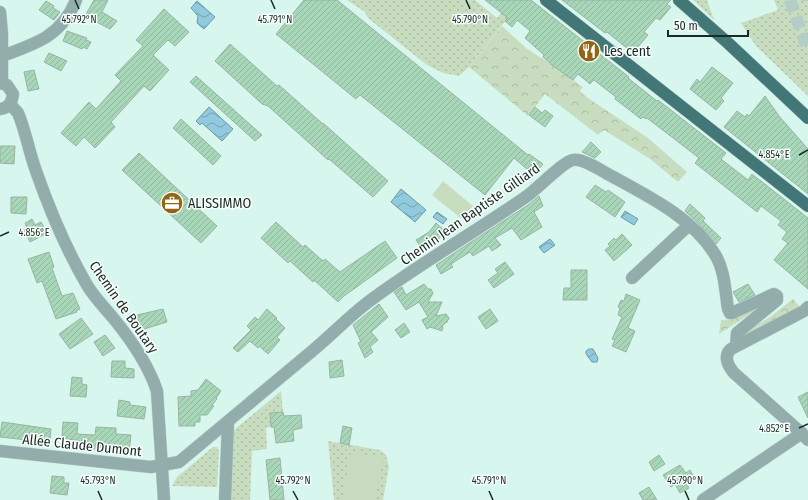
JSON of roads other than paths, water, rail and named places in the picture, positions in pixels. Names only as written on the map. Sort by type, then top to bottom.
[{"type":"main road","points":[[546,0],[808,206]]},
{"type":"main road","points":[[679,0],[728,43],[808,118]]},
{"type":"street","points":[[2,56],[38,43],[46,38],[65,20],[76,0]]},
{"type":"street","points":[[0,12],[2,34],[1,83],[7,85],[13,94],[5,106]]},
{"type":"street","name":"Chemin de Boutary","points":[[5,106],[18,113],[44,194],[73,259],[90,289],[127,335],[140,355],[153,380],[157,392],[164,500]]},
{"type":"street","name":"Chemin Jean Baptiste Gilliard","points":[[161,466],[180,462],[314,350],[373,298],[528,196],[574,159],[580,160],[644,194],[689,225],[708,244],[720,263],[730,313],[774,294],[777,296],[777,300],[736,333],[736,346]]},
{"type":"street","points":[[632,278],[689,225]]},
{"type":"street","points":[[703,500],[805,437],[730,367],[727,361],[728,351],[804,311],[808,307]]},
{"type":"street","points":[[225,500],[228,422]]},
{"type":"street","name":"Allée Claude Dumont","points":[[0,451],[151,468],[161,466]]},
{"type":"water","points":[[197,1],[215,17],[204,29],[197,23],[198,16],[191,8]]},
{"type":"water","points":[[209,107],[233,129],[222,141],[202,123],[200,125],[196,121]]},
{"type":"water","points":[[401,189],[426,210],[415,222],[391,202]]},
{"type":"water","points":[[625,211],[638,219],[634,225],[621,217]]},
{"type":"water","points":[[437,212],[447,219],[443,224],[433,217]]},
{"type":"water","points":[[550,239],[555,245],[544,253],[539,247]]},
{"type":"water","points":[[593,349],[598,358],[597,362],[592,362],[586,354],[586,351]]},
{"type":"tunnel","points":[[790,0],[808,51]]},
{"type":"place","name":"Les cent","points":[[589,51]]},
{"type":"place","name":"ALISSIMMO","points":[[172,203]]}]
